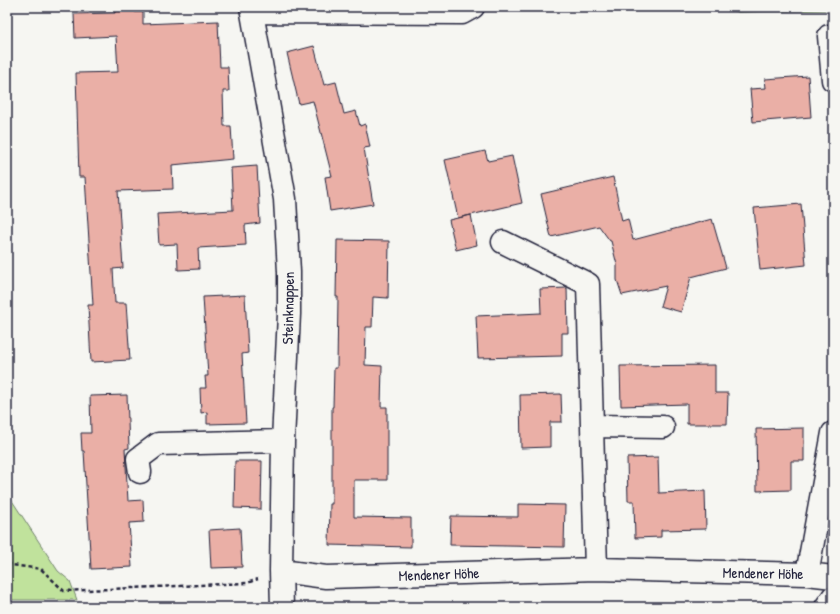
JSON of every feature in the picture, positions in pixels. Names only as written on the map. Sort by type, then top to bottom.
[{"type":"street","name":"Steinknappen","points":[[282,607],[283,442],[289,314],[289,272],[285,199],[252,10],[462,13],[473,7]]},
{"type":"street","points":[[829,36],[833,80]]},
{"type":"street","points":[[503,242],[588,284],[596,570]]},
{"type":"street","points":[[592,426],[663,427]]},
{"type":"street","points":[[807,574],[833,433]]},
{"type":"street","points":[[140,472],[138,459],[158,444],[283,442]]},
{"type":"street","name":"Mendener Höhe","points":[[282,571],[326,578],[596,570],[807,574],[833,577]]},
{"type":"street","points":[[826,607],[833,597]]},
{"type":"path","points":[[7,563],[41,569],[64,591],[247,583],[282,571]]},
{"type":"green space","points":[[727,7],[825,7],[825,10],[738,12]]},
{"type":"green space","points":[[7,493],[58,571],[70,581],[77,600],[7,600]]},
{"type":"building","points":[[114,7],[135,7],[135,12],[143,12],[143,24],[218,21],[220,67],[228,67],[229,91],[223,91],[224,126],[231,126],[233,159],[172,165],[173,189],[118,191],[123,268],[113,269],[115,303],[126,303],[130,360],[91,362],[88,305],[93,305],[85,177],[79,177],[76,73],[118,72],[116,36],[75,38],[74,14],[115,13]]},
{"type":"building","points":[[314,46],[324,85],[336,82],[344,114],[356,111],[360,126],[365,124],[370,147],[364,148],[373,204],[330,211],[325,177],[332,176],[313,101],[299,104],[287,53]]},
{"type":"building","points":[[808,76],[811,117],[753,122],[750,89],[766,88],[765,79]]},
{"type":"building","points":[[485,151],[488,161],[512,156],[522,203],[458,218],[445,160]]},
{"type":"building","points":[[257,166],[260,223],[245,225],[246,245],[198,248],[199,269],[178,270],[177,244],[159,245],[157,214],[233,210],[231,168]]},
{"type":"building","points":[[613,177],[622,221],[628,219],[633,240],[712,219],[726,268],[691,277],[681,312],[660,306],[666,286],[622,295],[617,280],[617,265],[611,241],[599,226],[551,237],[541,194]]},
{"type":"building","points":[[801,204],[806,265],[760,270],[754,208]]},
{"type":"building","points":[[471,215],[477,245],[456,250],[449,220]]},
{"type":"building","points":[[337,240],[389,241],[388,298],[373,297],[372,327],[366,327],[365,365],[382,366],[381,407],[387,407],[387,480],[354,480],[354,517],[411,518],[411,547],[329,545],[330,504],[332,504],[332,407],[334,368],[337,368]]},
{"type":"building","points":[[567,288],[568,333],[562,333],[562,356],[478,358],[476,316],[541,313],[540,289]]},
{"type":"building","points":[[245,295],[248,353],[242,354],[246,423],[207,424],[207,412],[201,413],[200,388],[206,388],[205,376],[208,376],[203,297]]},
{"type":"building","points":[[715,365],[715,393],[728,393],[727,424],[687,424],[687,404],[621,406],[620,366]]},
{"type":"building","points":[[561,394],[562,422],[550,422],[550,447],[521,448],[520,395]]},
{"type":"building","points":[[127,395],[129,448],[125,449],[128,501],[143,500],[144,522],[129,523],[132,567],[91,569],[84,451],[82,451],[81,433],[91,433],[90,396]]},
{"type":"building","points":[[804,428],[804,461],[791,461],[791,490],[757,491],[756,429]]},
{"type":"building","points":[[658,457],[659,493],[705,491],[706,529],[661,530],[661,537],[635,538],[634,501],[628,501],[627,458]]},
{"type":"building","points":[[235,461],[262,461],[261,509],[234,508]]},
{"type":"building","points":[[518,504],[565,505],[564,547],[450,545],[451,516],[518,517]]},
{"type":"building","points":[[240,528],[242,567],[211,568],[209,530]]}]
